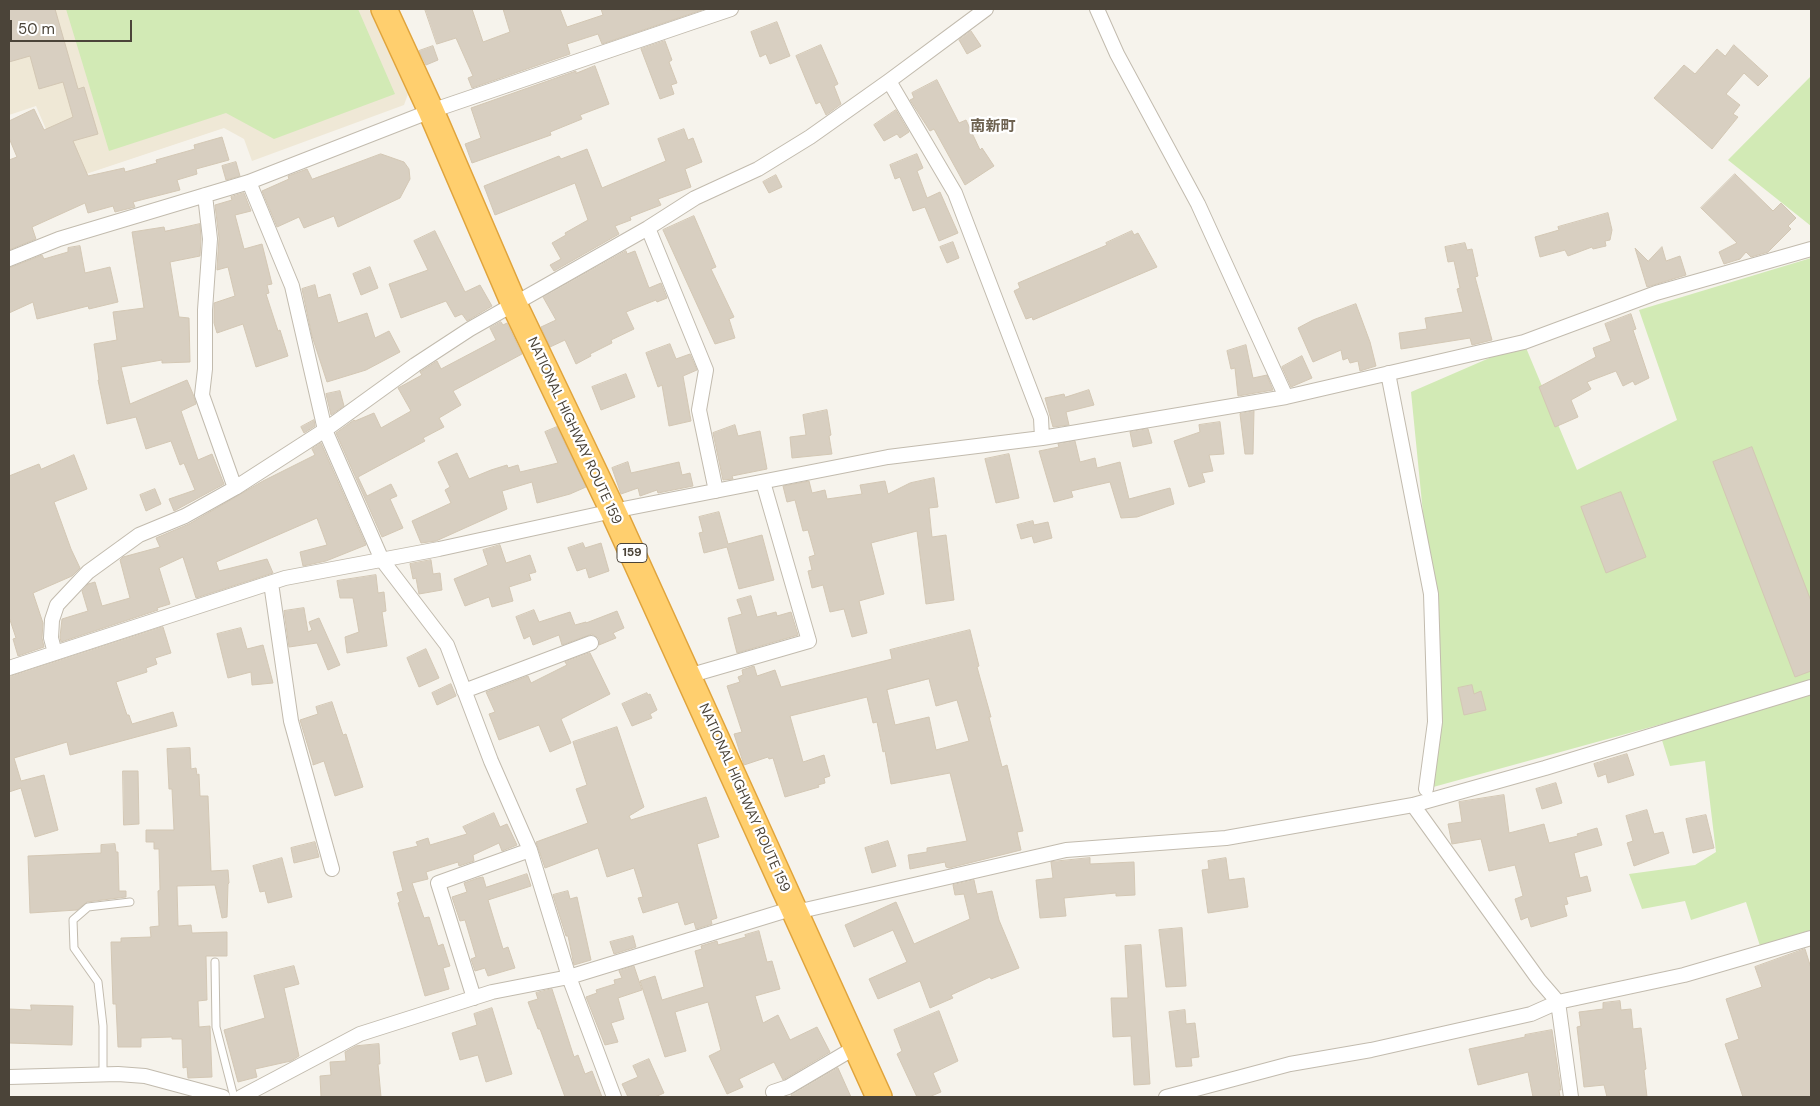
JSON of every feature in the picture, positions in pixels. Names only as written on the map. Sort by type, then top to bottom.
[{"type":"highway","name":"NATIONAL HIGHWAY ROUTE 159","points":[[384,9],[431,111],[514,304],[613,511],[879,1097]]},
{"type":"street","points":[[9,259],[59,238],[249,182],[431,111],[705,13],[731,9]]},
{"type":"street","points":[[55,653],[51,638],[52,620],[57,604],[88,572],[139,535],[185,516],[235,488],[324,430],[415,365],[470,330],[648,228],[696,198],[758,168],[802,141],[889,81],[986,9]]},
{"type":"street","points":[[1098,9],[1117,54],[1198,204],[1286,396]]},
{"type":"street","points":[[889,81],[955,193],[1041,418],[1042,438]]},
{"type":"street","points":[[249,182],[292,286],[324,430],[382,560],[446,645],[491,762],[530,850],[569,977],[614,1097]]},
{"type":"street","points":[[205,196],[210,238],[205,310],[205,369],[202,395],[235,488]]},
{"type":"street","points":[[648,228],[706,370],[699,410],[716,491]]},
{"type":"street","points":[[9,668],[285,578],[382,560],[888,456],[1042,438],[1286,396],[1524,342],[1656,294],[1811,249]]},
{"type":"street","points":[[1388,373],[1431,594],[1435,722],[1426,789]]},
{"type":"street","points":[[688,676],[809,641],[763,482]]},
{"type":"street","points":[[272,583],[291,721],[332,869]]},
{"type":"street","points":[[464,691],[591,643]]},
{"type":"street","points":[[241,1097],[360,1034],[492,992],[569,977],[794,908],[805,910],[1066,850],[1226,838],[1413,805],[1545,768],[1811,687]]},
{"type":"street","points":[[1413,805],[1539,980],[1558,1002],[1571,1097]]},
{"type":"street","points":[[474,998],[438,883],[530,850]]},
{"type":"street","points":[[1166,1097],[1290,1064],[1371,1050],[1531,1014],[1558,1002],[1684,975],[1811,938]]},
{"type":"street","points":[[773,1092],[788,1087],[856,1047]]},
{"type":"street","points":[[9,1078],[103,1074],[146,1076],[223,1097]]},
{"type":"lane","points":[[103,1074],[104,1026],[98,982],[74,948],[73,920],[88,907],[130,902]]},
{"type":"lane","points":[[215,962],[216,1027],[234,1097]]},
{"type":"shaded area","points":[[9,9],[369,9],[408,94],[404,105],[252,161],[244,139],[224,128],[68,180],[36,106],[9,115]]},
{"type":"green space","points":[[66,9],[358,9],[395,94],[274,139],[226,113],[109,151]]},
{"type":"green space","points":[[1811,76],[1811,226],[1728,160]]},
{"type":"green space","points":[[1811,258],[1811,683],[1426,789],[1431,594],[1411,392],[1524,343],[1577,470],[1677,420],[1639,310]]},
{"type":"green space","points":[[1811,691],[1811,930],[1760,946],[1746,902],[1691,920],[1685,901],[1642,909],[1629,874],[1695,865],[1716,852],[1705,761],[1670,766],[1661,737]]},
{"type":"building","points":[[9,9],[55,9],[78,89],[84,87],[98,134],[73,141],[88,176],[124,168],[125,172],[157,163],[156,160],[195,149],[194,145],[222,137],[229,160],[196,169],[197,174],[177,180],[180,190],[133,202],[135,207],[115,212],[113,206],[88,213],[85,203],[32,227],[36,239],[9,250],[9,160],[17,157],[9,138],[9,121],[34,109],[44,130],[73,117],[63,82],[39,89],[30,56],[9,62]]},
{"type":"building","points":[[425,9],[472,9],[483,42],[510,32],[503,9],[560,9],[567,27],[603,15],[601,9],[702,10],[602,44],[598,34],[567,44],[570,54],[472,88],[468,78],[473,76],[456,38],[437,44]]},
{"type":"building","points":[[777,22],[790,56],[770,64],[766,54],[760,57],[751,32]]},
{"type":"building","points":[[971,31],[981,46],[967,54],[959,40]]},
{"type":"building","points":[[665,41],[672,60],[669,62],[677,83],[671,85],[674,94],[660,99],[641,49]]},
{"type":"building","points":[[821,45],[838,84],[834,86],[841,104],[826,115],[820,102],[816,104],[796,56]]},
{"type":"building","points":[[1734,45],[1768,76],[1758,86],[1744,73],[1726,94],[1740,105],[1733,114],[1738,117],[1712,149],[1654,98],[1684,65],[1695,74],[1717,49],[1725,56]]},
{"type":"building","points":[[433,46],[438,60],[426,65],[419,51]]},
{"type":"building","points":[[595,66],[609,104],[580,115],[582,119],[550,132],[551,135],[472,163],[465,144],[481,138],[471,108]]},
{"type":"building","points":[[937,80],[959,123],[966,120],[980,150],[982,148],[994,166],[965,185],[934,129],[930,131],[910,100],[914,98],[912,93]]},
{"type":"building","points":[[896,110],[909,132],[900,138],[897,134],[884,141],[874,125]]},
{"type":"building","points":[[684,129],[688,140],[693,138],[702,162],[685,169],[691,187],[658,199],[661,205],[630,217],[631,220],[615,226],[619,234],[554,271],[550,265],[561,259],[552,243],[588,220],[575,183],[495,215],[484,186],[559,156],[561,159],[587,149],[602,188],[666,161],[658,139]]},
{"type":"building","points":[[381,154],[404,162],[409,169],[410,179],[400,198],[338,227],[334,216],[304,228],[299,217],[277,227],[262,191],[289,179],[288,176],[307,169],[312,179]]},
{"type":"building","points":[[917,154],[923,168],[917,171],[927,198],[940,192],[958,233],[939,241],[925,207],[913,211],[900,177],[895,179],[890,165]]},
{"type":"building","points":[[236,162],[240,176],[226,180],[222,166]]},
{"type":"building","points":[[1735,174],[1773,211],[1781,203],[1796,218],[1788,226],[1791,229],[1768,252],[1751,257],[1746,252],[1740,259],[1724,264],[1719,252],[1737,243],[1701,208]]},
{"type":"building","points":[[776,175],[782,187],[769,193],[763,182]]},
{"type":"building","points":[[244,193],[251,211],[235,215],[244,249],[262,244],[272,284],[267,285],[269,293],[266,294],[288,356],[256,367],[243,324],[217,333],[214,323],[214,303],[235,296],[228,267],[217,270],[219,238],[215,205],[232,200],[231,197]]},
{"type":"building","points":[[1608,213],[1612,230],[1610,240],[1605,241],[1606,246],[1593,249],[1592,247],[1568,256],[1565,250],[1540,257],[1535,237],[1559,230],[1558,227]]},
{"type":"building","points":[[694,216],[716,267],[711,269],[734,317],[729,319],[735,338],[715,344],[663,230]]},
{"type":"building","points":[[200,224],[200,256],[170,262],[179,317],[189,318],[190,362],[162,363],[162,360],[121,367],[130,404],[187,380],[193,394],[196,404],[181,411],[198,460],[212,454],[224,484],[174,511],[169,499],[195,490],[184,463],[180,465],[171,441],[146,449],[136,417],[107,424],[98,380],[94,344],[117,340],[113,312],[144,308],[132,232],[164,227],[165,231]]},
{"type":"building","points":[[435,231],[465,292],[480,285],[492,306],[467,321],[462,314],[455,317],[446,301],[401,318],[389,284],[428,270],[414,241]]},
{"type":"building","points":[[1132,231],[1134,235],[1138,233],[1157,267],[1033,320],[1032,317],[1026,319],[1014,291],[1020,288],[1018,283],[1107,245],[1106,243]]},
{"type":"building","points":[[953,242],[959,258],[947,263],[940,247]]},
{"type":"building","points":[[1465,243],[1467,250],[1472,249],[1478,276],[1475,277],[1492,340],[1472,345],[1470,338],[1401,349],[1399,333],[1427,329],[1425,318],[1463,312],[1457,289],[1460,288],[1454,261],[1448,262],[1445,247]]},
{"type":"building","points":[[80,246],[85,273],[110,267],[118,302],[89,309],[88,306],[37,319],[33,302],[9,313],[9,268],[42,255],[44,259],[68,252],[68,248]]},
{"type":"building","points":[[1662,247],[1666,261],[1680,256],[1686,275],[1647,287],[1635,248],[1648,261]]},
{"type":"building","points":[[626,251],[627,254],[635,251],[649,288],[661,283],[667,298],[657,302],[656,300],[626,312],[634,329],[611,340],[612,343],[590,354],[591,356],[576,364],[565,340],[550,347],[541,327],[556,320],[543,297]]},
{"type":"building","points":[[370,267],[378,288],[361,295],[353,274]]},
{"type":"building","points":[[315,285],[318,298],[330,294],[338,323],[367,313],[375,338],[389,331],[400,352],[366,370],[327,382],[312,336],[302,289]]},
{"type":"building","points":[[1356,304],[1370,342],[1376,366],[1360,371],[1358,361],[1350,363],[1348,358],[1343,360],[1341,350],[1313,362],[1298,328],[1313,320]]},
{"type":"building","points":[[1631,314],[1636,329],[1633,330],[1649,378],[1635,385],[1633,381],[1623,386],[1616,371],[1587,382],[1591,389],[1571,400],[1578,417],[1555,427],[1539,387],[1596,357],[1593,348],[1611,341],[1605,324]]},
{"type":"building","points":[[501,322],[503,325],[507,323],[522,354],[453,391],[461,405],[439,418],[444,427],[423,438],[425,441],[358,477],[367,496],[391,484],[397,496],[390,499],[403,528],[382,537],[336,433],[354,420],[374,413],[381,428],[411,411],[398,388],[422,375],[420,372],[437,361],[441,369],[496,340],[490,328]]},
{"type":"building","points":[[670,344],[676,359],[690,354],[697,370],[683,376],[691,421],[669,426],[662,385],[658,387],[646,353]]},
{"type":"building","points":[[1246,345],[1253,378],[1267,375],[1273,390],[1238,396],[1235,368],[1231,369],[1227,351]]},
{"type":"building","points":[[1302,356],[1312,378],[1291,387],[1282,367]]},
{"type":"building","points":[[626,374],[635,397],[601,410],[592,387]]},
{"type":"building","points":[[1089,390],[1094,405],[1066,412],[1069,425],[1053,427],[1045,398],[1064,394],[1065,397]]},
{"type":"building","points":[[340,391],[344,406],[331,415],[326,394]]},
{"type":"building","points":[[827,410],[832,454],[792,458],[790,437],[806,435],[803,415]]},
{"type":"building","points":[[1254,411],[1253,454],[1245,454],[1240,414]]},
{"type":"building","points":[[314,420],[315,426],[304,433],[301,427]]},
{"type":"building","points":[[1220,422],[1224,454],[1209,455],[1213,471],[1202,473],[1205,482],[1189,487],[1174,441],[1200,432],[1199,425]]},
{"type":"building","points":[[735,425],[738,436],[760,431],[767,469],[732,476],[733,479],[723,480],[713,433]]},
{"type":"building","points":[[557,427],[586,487],[570,494],[537,503],[532,482],[502,491],[507,509],[436,541],[421,543],[412,521],[451,503],[445,490],[450,487],[438,462],[457,453],[469,479],[507,465],[508,468],[518,465],[520,472],[558,463],[545,432]]},
{"type":"building","points":[[1148,429],[1152,443],[1133,447],[1130,432]]},
{"type":"building","points":[[1075,441],[1080,462],[1095,458],[1097,468],[1120,462],[1129,499],[1170,488],[1174,504],[1137,517],[1121,518],[1110,482],[1071,491],[1073,497],[1054,502],[1039,451],[1059,447],[1058,444]]},
{"type":"building","points":[[321,443],[366,545],[326,561],[303,566],[300,552],[327,545],[317,518],[216,562],[219,571],[267,559],[273,573],[196,598],[183,557],[159,568],[170,604],[157,608],[158,610],[61,642],[62,619],[88,611],[82,591],[88,584],[95,582],[102,606],[130,598],[120,560],[123,557],[160,547],[156,538],[189,524],[263,481],[315,455],[312,449]]},
{"type":"building","points":[[1752,447],[1811,601],[1811,671],[1795,677],[1713,462]]},
{"type":"building","points":[[1009,454],[1019,498],[996,503],[985,459]]},
{"type":"building","points":[[74,455],[87,489],[54,502],[80,568],[72,576],[33,593],[43,623],[42,638],[44,647],[18,656],[13,639],[16,638],[9,617],[9,476],[39,464],[41,469]]},
{"type":"building","points":[[628,462],[631,473],[679,462],[682,475],[690,473],[693,486],[658,493],[657,490],[640,496],[638,488],[621,494],[612,468]]},
{"type":"building","points":[[934,478],[938,507],[929,508],[932,537],[946,535],[954,600],[926,604],[917,531],[871,543],[884,594],[859,601],[867,633],[852,637],[844,609],[830,612],[823,585],[812,588],[808,571],[812,570],[809,557],[815,555],[808,530],[803,531],[795,500],[787,502],[783,486],[809,481],[812,493],[825,490],[827,499],[862,494],[860,485],[885,481],[888,494],[910,483]]},
{"type":"building","points":[[155,489],[161,504],[146,511],[140,495]]},
{"type":"building","points":[[1621,492],[1646,557],[1606,573],[1581,507]]},
{"type":"building","points":[[719,512],[728,544],[762,535],[774,580],[739,589],[727,547],[704,553],[699,533],[703,532],[699,517]]},
{"type":"building","points":[[1033,521],[1034,525],[1048,522],[1052,538],[1034,543],[1032,536],[1021,539],[1017,525]]},
{"type":"building","points":[[583,543],[585,548],[601,543],[609,571],[589,578],[586,568],[577,571],[568,548]]},
{"type":"building","points":[[500,545],[506,563],[530,555],[536,572],[529,574],[531,580],[509,587],[513,601],[492,607],[489,597],[465,606],[454,579],[488,565],[483,550]]},
{"type":"building","points":[[431,560],[433,574],[440,573],[442,590],[419,594],[416,578],[413,579],[410,564]]},
{"type":"building","points":[[376,575],[378,593],[384,592],[386,611],[382,612],[387,646],[347,653],[345,637],[359,632],[353,598],[340,598],[337,581]]},
{"type":"building","points":[[751,596],[757,617],[776,612],[777,616],[791,612],[798,635],[737,653],[728,618],[742,614],[737,600]]},
{"type":"building","points":[[304,608],[308,632],[312,630],[309,622],[319,618],[340,665],[328,670],[317,643],[289,647],[284,611]]},
{"type":"building","points":[[534,610],[539,622],[570,612],[575,625],[586,623],[617,611],[624,628],[613,633],[616,638],[599,645],[599,639],[592,634],[562,645],[559,635],[533,645],[530,636],[524,639],[516,617]]},
{"type":"building","points":[[163,627],[171,653],[155,658],[157,664],[146,668],[147,672],[116,682],[132,724],[173,712],[177,726],[70,755],[67,742],[14,758],[21,781],[44,775],[58,830],[35,837],[21,788],[9,792],[9,677]]},
{"type":"building","points":[[241,628],[247,649],[263,645],[273,683],[252,685],[251,672],[228,678],[217,634]]},
{"type":"building","points":[[970,630],[979,666],[977,667],[1002,767],[1007,765],[1023,831],[1017,832],[1021,850],[949,868],[946,867],[945,862],[910,869],[908,855],[927,852],[927,848],[967,841],[950,773],[891,784],[877,722],[873,723],[867,697],[790,716],[803,762],[824,755],[830,776],[824,778],[825,783],[818,785],[819,787],[785,797],[773,758],[769,759],[768,757],[744,765],[734,734],[742,732],[727,686],[740,682],[738,677],[743,675],[742,670],[754,666],[757,676],[775,670],[781,687],[892,659],[890,650]],"holes":[[[929,679],[936,706],[957,700],[969,741],[936,750],[929,717],[895,725],[887,690]]]},
{"type":"building","points":[[426,649],[439,678],[419,687],[407,658]]},
{"type":"building","points":[[590,653],[610,694],[561,719],[571,743],[550,752],[539,725],[499,740],[489,714],[495,712],[486,692],[528,676],[531,683],[567,665],[565,662]]},
{"type":"building","points":[[451,684],[456,696],[437,705],[432,693]]},
{"type":"building","points":[[1472,685],[1474,694],[1481,691],[1486,710],[1464,715],[1458,688]]},
{"type":"building","points":[[647,693],[648,695],[650,694],[657,710],[650,714],[652,718],[632,726],[622,704]]},
{"type":"building","points":[[332,702],[343,735],[346,734],[363,787],[335,796],[324,761],[313,765],[300,720],[318,714],[316,707]]},
{"type":"building","points":[[617,727],[644,807],[629,816],[631,820],[706,797],[719,837],[697,844],[717,918],[711,920],[712,924],[696,929],[694,922],[685,925],[678,902],[643,913],[638,898],[643,897],[634,868],[607,877],[598,848],[545,868],[536,842],[588,823],[576,789],[587,785],[573,742]]},
{"type":"building","points":[[190,748],[191,769],[196,768],[197,775],[199,774],[200,796],[208,796],[211,871],[228,870],[229,883],[227,917],[222,918],[215,885],[177,886],[178,926],[191,925],[192,933],[227,932],[227,956],[206,956],[207,1000],[198,1001],[199,1027],[210,1026],[212,1077],[188,1078],[187,1067],[183,1068],[182,1039],[172,1039],[172,1037],[141,1038],[141,1047],[118,1047],[116,1004],[113,1004],[111,942],[121,942],[121,938],[151,937],[150,927],[159,926],[159,849],[154,849],[154,842],[146,842],[146,830],[174,830],[172,789],[169,789],[167,749]]},
{"type":"building","points":[[1627,754],[1634,775],[1608,783],[1606,774],[1598,777],[1594,764]]},
{"type":"building","points":[[123,771],[138,771],[139,824],[124,825]]},
{"type":"building","points":[[1556,783],[1562,803],[1542,809],[1536,789]]},
{"type":"building","points":[[1504,795],[1509,833],[1544,824],[1549,843],[1578,836],[1577,834],[1597,828],[1602,845],[1574,853],[1580,878],[1587,876],[1591,891],[1566,897],[1568,904],[1564,905],[1567,916],[1531,927],[1528,917],[1521,920],[1515,899],[1523,896],[1515,865],[1489,871],[1481,839],[1452,844],[1448,824],[1462,822],[1459,802]]},
{"type":"building","points":[[1647,810],[1654,834],[1663,832],[1669,853],[1634,866],[1627,843],[1633,841],[1626,816]]},
{"type":"building","points":[[494,813],[500,827],[507,824],[517,845],[502,851],[499,843],[473,855],[474,861],[459,866],[458,862],[426,872],[428,879],[412,883],[424,918],[429,917],[438,946],[443,944],[450,966],[443,968],[449,989],[425,996],[398,903],[400,902],[397,893],[403,891],[393,852],[418,846],[416,842],[428,838],[430,845],[467,834],[463,827]]},
{"type":"building","points":[[1706,815],[1714,848],[1693,853],[1686,819]]},
{"type":"building","points":[[888,841],[896,866],[872,873],[865,848]]},
{"type":"building","points":[[315,842],[319,857],[294,863],[291,848]]},
{"type":"building","points":[[115,844],[116,852],[118,852],[119,891],[126,891],[126,897],[87,902],[77,910],[30,913],[28,856],[101,853],[101,845]]},
{"type":"building","points":[[282,858],[292,897],[268,903],[265,891],[260,892],[253,866]]},
{"type":"building","points":[[1090,858],[1090,864],[1134,862],[1135,895],[1116,896],[1116,893],[1064,898],[1066,916],[1040,918],[1036,880],[1053,878],[1051,862]]},
{"type":"building","points":[[1226,858],[1229,880],[1244,878],[1248,907],[1208,913],[1202,870],[1209,869],[1208,861]]},
{"type":"building","points":[[527,874],[531,886],[488,900],[503,949],[508,947],[515,968],[488,976],[485,968],[475,971],[471,959],[476,957],[465,920],[460,921],[452,897],[467,892],[464,883],[478,878],[483,877],[486,887]]},
{"type":"building","points":[[974,880],[977,894],[992,891],[999,920],[1019,968],[991,979],[990,977],[951,995],[953,998],[930,1008],[920,981],[878,999],[869,979],[907,962],[893,930],[854,947],[845,925],[896,902],[914,944],[970,919],[964,894],[955,895],[953,885]]},
{"type":"building","points":[[568,891],[570,899],[577,897],[591,960],[574,965],[568,936],[566,936],[553,895]]},
{"type":"building","points":[[1182,928],[1186,986],[1166,987],[1159,930]]},
{"type":"building","points":[[759,931],[767,962],[772,961],[780,989],[755,996],[763,1023],[778,1015],[790,1040],[817,1027],[830,1052],[783,1080],[774,1062],[739,1079],[743,1087],[727,1094],[709,1056],[721,1050],[708,1002],[675,1012],[686,1051],[665,1057],[640,981],[655,976],[662,1000],[704,987],[695,951],[702,949],[701,946],[717,941],[718,945]]},
{"type":"building","points":[[633,936],[636,947],[614,954],[610,942]]},
{"type":"building","points":[[1141,945],[1150,1084],[1134,1085],[1131,1036],[1113,1037],[1111,998],[1128,998],[1125,946]]},
{"type":"building","points":[[1805,949],[1811,968],[1811,1097],[1743,1097],[1725,1044],[1739,1039],[1726,999],[1762,987],[1755,967]]},
{"type":"building","points":[[294,966],[299,984],[284,988],[299,1056],[291,1061],[255,1069],[257,1077],[238,1082],[224,1030],[265,1018],[254,976]]},
{"type":"building","points":[[634,966],[642,990],[618,998],[624,1019],[611,1023],[618,1042],[605,1045],[586,997],[597,993],[596,990],[615,984],[614,980],[622,978],[619,971]]},
{"type":"building","points":[[552,989],[574,1057],[578,1055],[585,1074],[592,1071],[602,1097],[565,1097],[528,1002],[538,999],[536,993]]},
{"type":"building","points":[[1620,1001],[1621,1010],[1631,1009],[1633,1029],[1641,1028],[1647,1097],[1607,1097],[1604,1085],[1584,1087],[1577,1027],[1581,1026],[1579,1012],[1603,1009],[1603,1003]]},
{"type":"building","points":[[31,1005],[73,1006],[72,1045],[9,1043],[9,1009],[31,1010]]},
{"type":"building","points":[[492,1008],[512,1074],[486,1082],[478,1055],[460,1060],[452,1033],[477,1025],[474,1014]]},
{"type":"building","points":[[1185,1010],[1186,1024],[1195,1023],[1199,1057],[1191,1058],[1192,1066],[1176,1067],[1169,1012]]},
{"type":"building","points":[[939,1011],[958,1061],[933,1073],[941,1092],[929,1097],[917,1097],[897,1054],[902,1051],[894,1030]]},
{"type":"building","points":[[1552,1030],[1561,1090],[1559,1090],[1560,1097],[1533,1097],[1528,1072],[1478,1085],[1469,1049]]},
{"type":"building","points":[[379,1044],[380,1064],[378,1064],[381,1097],[321,1097],[320,1076],[331,1075],[330,1062],[346,1061],[345,1052],[356,1046]]},
{"type":"building","points":[[649,1059],[664,1093],[655,1097],[628,1097],[622,1084],[638,1077],[633,1066]]},
{"type":"building","points":[[838,1068],[851,1097],[792,1097],[791,1095]]},
{"type":"district","name":"南新町","points":[[993,127]]}]
